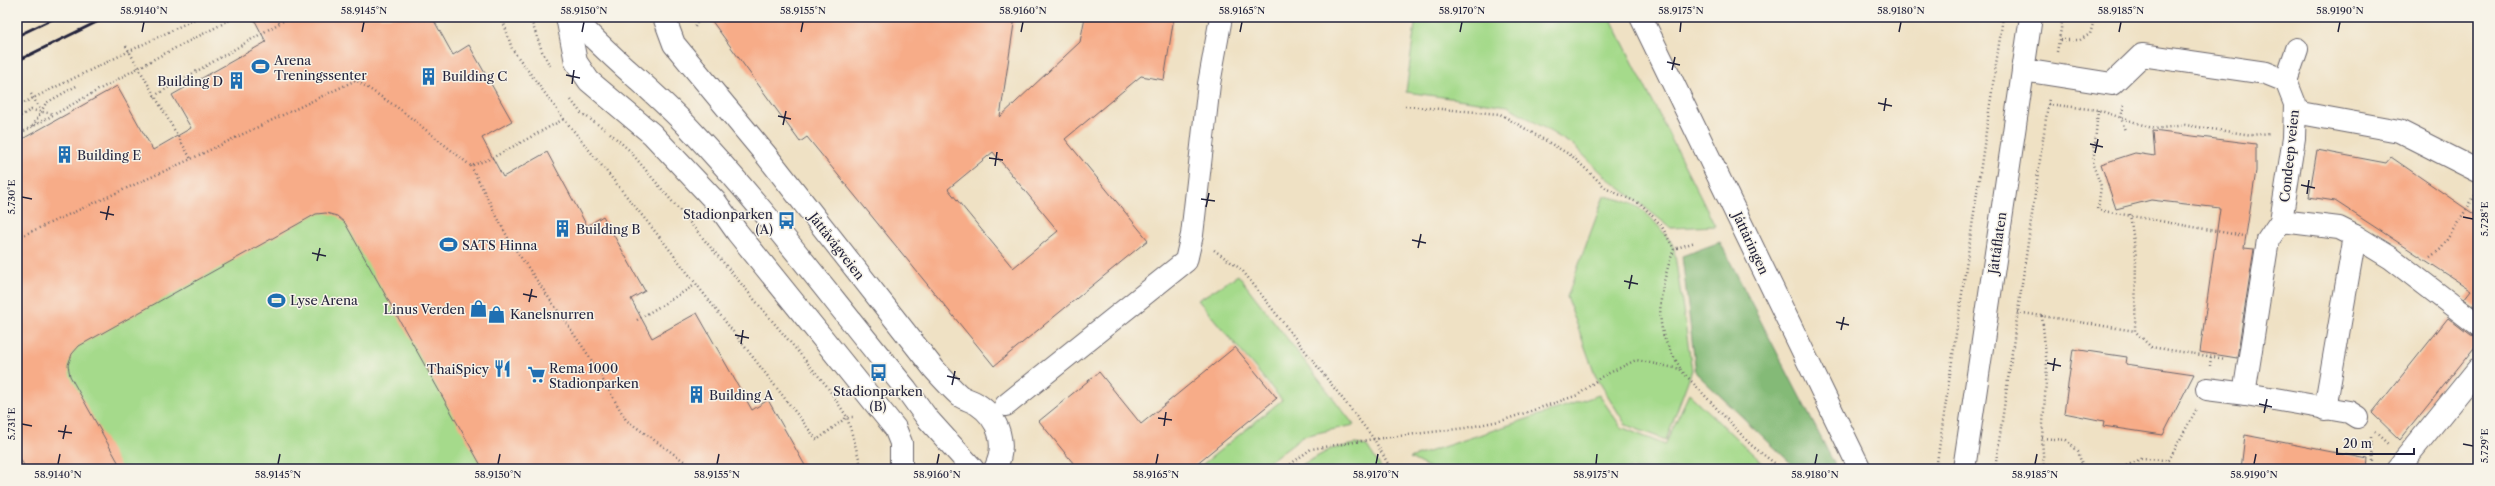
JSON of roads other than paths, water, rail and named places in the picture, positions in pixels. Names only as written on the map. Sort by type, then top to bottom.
[{"type":"street","points":[[567,17],[576,62],[589,81],[652,134],[715,201],[737,232],[895,428],[901,443],[901,469]]},
{"type":"street","points":[[573,17],[596,42],[689,128],[736,181],[906,389],[927,418],[973,469]]},
{"type":"street","name":"Jåttåvågveien","points":[[664,17],[674,44],[766,155],[934,369],[960,396],[988,414],[998,427],[1001,442],[1000,459],[995,469]]},
{"type":"street","points":[[1006,405],[1186,261],[1192,234],[1209,84],[1221,17]]},
{"type":"street","name":"Jåttåringen","points":[[1641,17],[1860,469]]},
{"type":"street","name":"Jåttåflaten","points":[[1964,469],[2031,17]]},
{"type":"street","points":[[2022,70],[2112,84],[2142,55],[2266,73],[2286,81],[2297,49]]},
{"type":"street","name":"Condeep veien","points":[[2246,394],[2268,240],[2281,221],[2294,138],[2295,112],[2292,92],[2286,81]]},
{"type":"street","points":[[2295,112],[2398,131],[2478,171]]},
{"type":"street","points":[[2281,221],[2339,228],[2355,236],[2410,272],[2478,325]]},
{"type":"street","points":[[2325,409],[2355,236]]},
{"type":"street","points":[[2401,464],[2478,369]]},
{"type":"street","points":[[2207,389],[2246,394],[2349,412],[2356,417]]},
{"type":"railway","points":[[17,36],[57,17]]},
{"type":"railway","points":[[17,61],[107,17]]},
{"type":"place","name":"Arena Treningssenter","points":[[261,67]]},
{"type":"place","name":"Building C","points":[[429,76]]},
{"type":"place","name":"Building D","points":[[236,81]]},
{"type":"place","name":"Building E","points":[[64,155]]},
{"type":"place","name":"Stadionparken (A)","points":[[786,221]]},
{"type":"place","name":"Building B","points":[[563,229]]},
{"type":"place","name":"SATS Hinna","points":[[449,245]]},
{"type":"place","name":"Lyse Arena","points":[[277,300]]},
{"type":"place","name":"Linus Verden","points":[[478,309]]},
{"type":"place","name":"Kanelsnurren","points":[[497,314]]},
{"type":"place","name":"ThaiSpicy","points":[[502,369]]},
{"type":"place","name":"Stadionparken (B)","points":[[878,372]]},
{"type":"place","name":"Rema 1000 Stadionparken","points":[[536,375]]},
{"type":"place","name":"Building A","points":[[696,395]]}]
